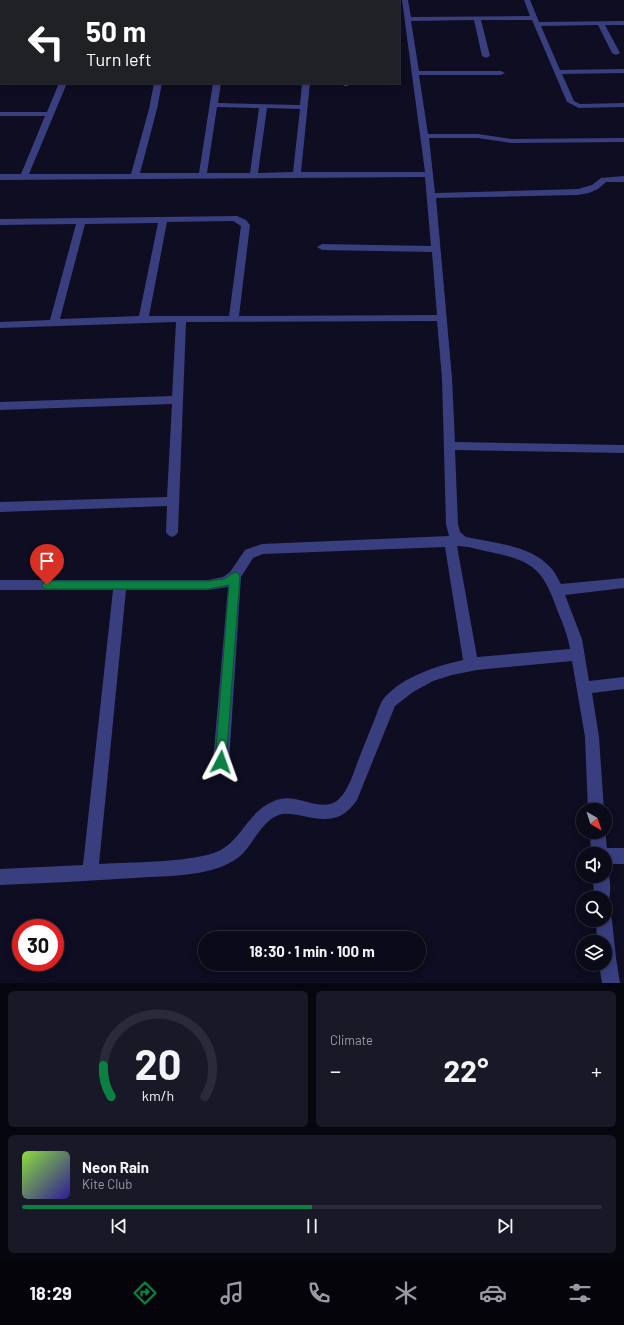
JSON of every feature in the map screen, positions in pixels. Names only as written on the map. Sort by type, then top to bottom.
[{"type":"street","points":[[527,0],[568,97],[574,104],[586,106],[624,105]]},
{"type":"street","points":[[403,3],[408,19],[404,30],[416,73],[429,174],[447,378],[452,524],[456,541],[471,664]]},
{"type":"street","points":[[477,18],[486,56]]},
{"type":"street","points":[[408,19],[477,18],[624,23]]},
{"type":"street","points":[[600,23],[616,53]]},
{"type":"street","points":[[558,72],[624,71]]},
{"type":"street","points":[[416,73],[501,73]]},
{"type":"street","points":[[24,177],[63,84]]},
{"type":"street","points":[[135,176],[153,109],[158,84]]},
{"type":"street","points":[[203,176],[215,106],[217,84]]},
{"type":"street","points":[[297,175],[306,84]]},
{"type":"street","points":[[215,106],[304,107]]},
{"type":"street","points":[[254,175],[263,106]]},
{"type":"street","points":[[0,114],[50,114]]},
{"type":"street","points":[[424,136],[478,136],[511,141],[624,140]]},
{"type":"street","points":[[0,177],[429,174]]},
{"type":"street","points":[[431,196],[578,192],[586,191],[601,181],[624,179]]},
{"type":"street","points":[[143,320],[163,219]]},
{"type":"street","points":[[0,222],[163,219],[237,219],[243,221],[246,225],[234,319]]},
{"type":"street","points":[[54,323],[81,221]]},
{"type":"street","points":[[322,247],[436,249]]},
{"type":"street","points":[[0,325],[181,319],[442,318]]},
{"type":"street","points":[[172,532],[181,319]]},
{"type":"street","points":[[0,406],[177,400]]},
{"type":"street","points":[[449,446],[624,449]]},
{"type":"street","points":[[0,508],[173,501]]},
{"type":"street","points":[[1,589],[120,585],[208,585],[226,582],[235,576],[249,554],[262,550],[456,541],[514,552],[532,560],[547,572],[557,590],[575,639],[592,737],[596,803]]},
{"type":"street","points":[[221,762],[235,576]]},
{"type":"street","points":[[557,590],[624,583]]},
{"type":"street","points":[[90,872],[120,585]]},
{"type":"street","points":[[0,877],[184,867],[219,859],[233,852],[258,820],[269,811],[282,806],[329,813],[341,809],[350,798],[356,785],[389,702],[399,692],[419,680],[440,671],[471,664],[577,655]]},
{"type":"street","points":[[583,688],[624,683]]},
{"type":"street","points":[[612,856],[624,856]]},
{"type":"street","points":[[605,927],[611,983]]},
{"type":"route","points":[[47,585],[208,585],[226,582],[235,576],[221,762]]}]
